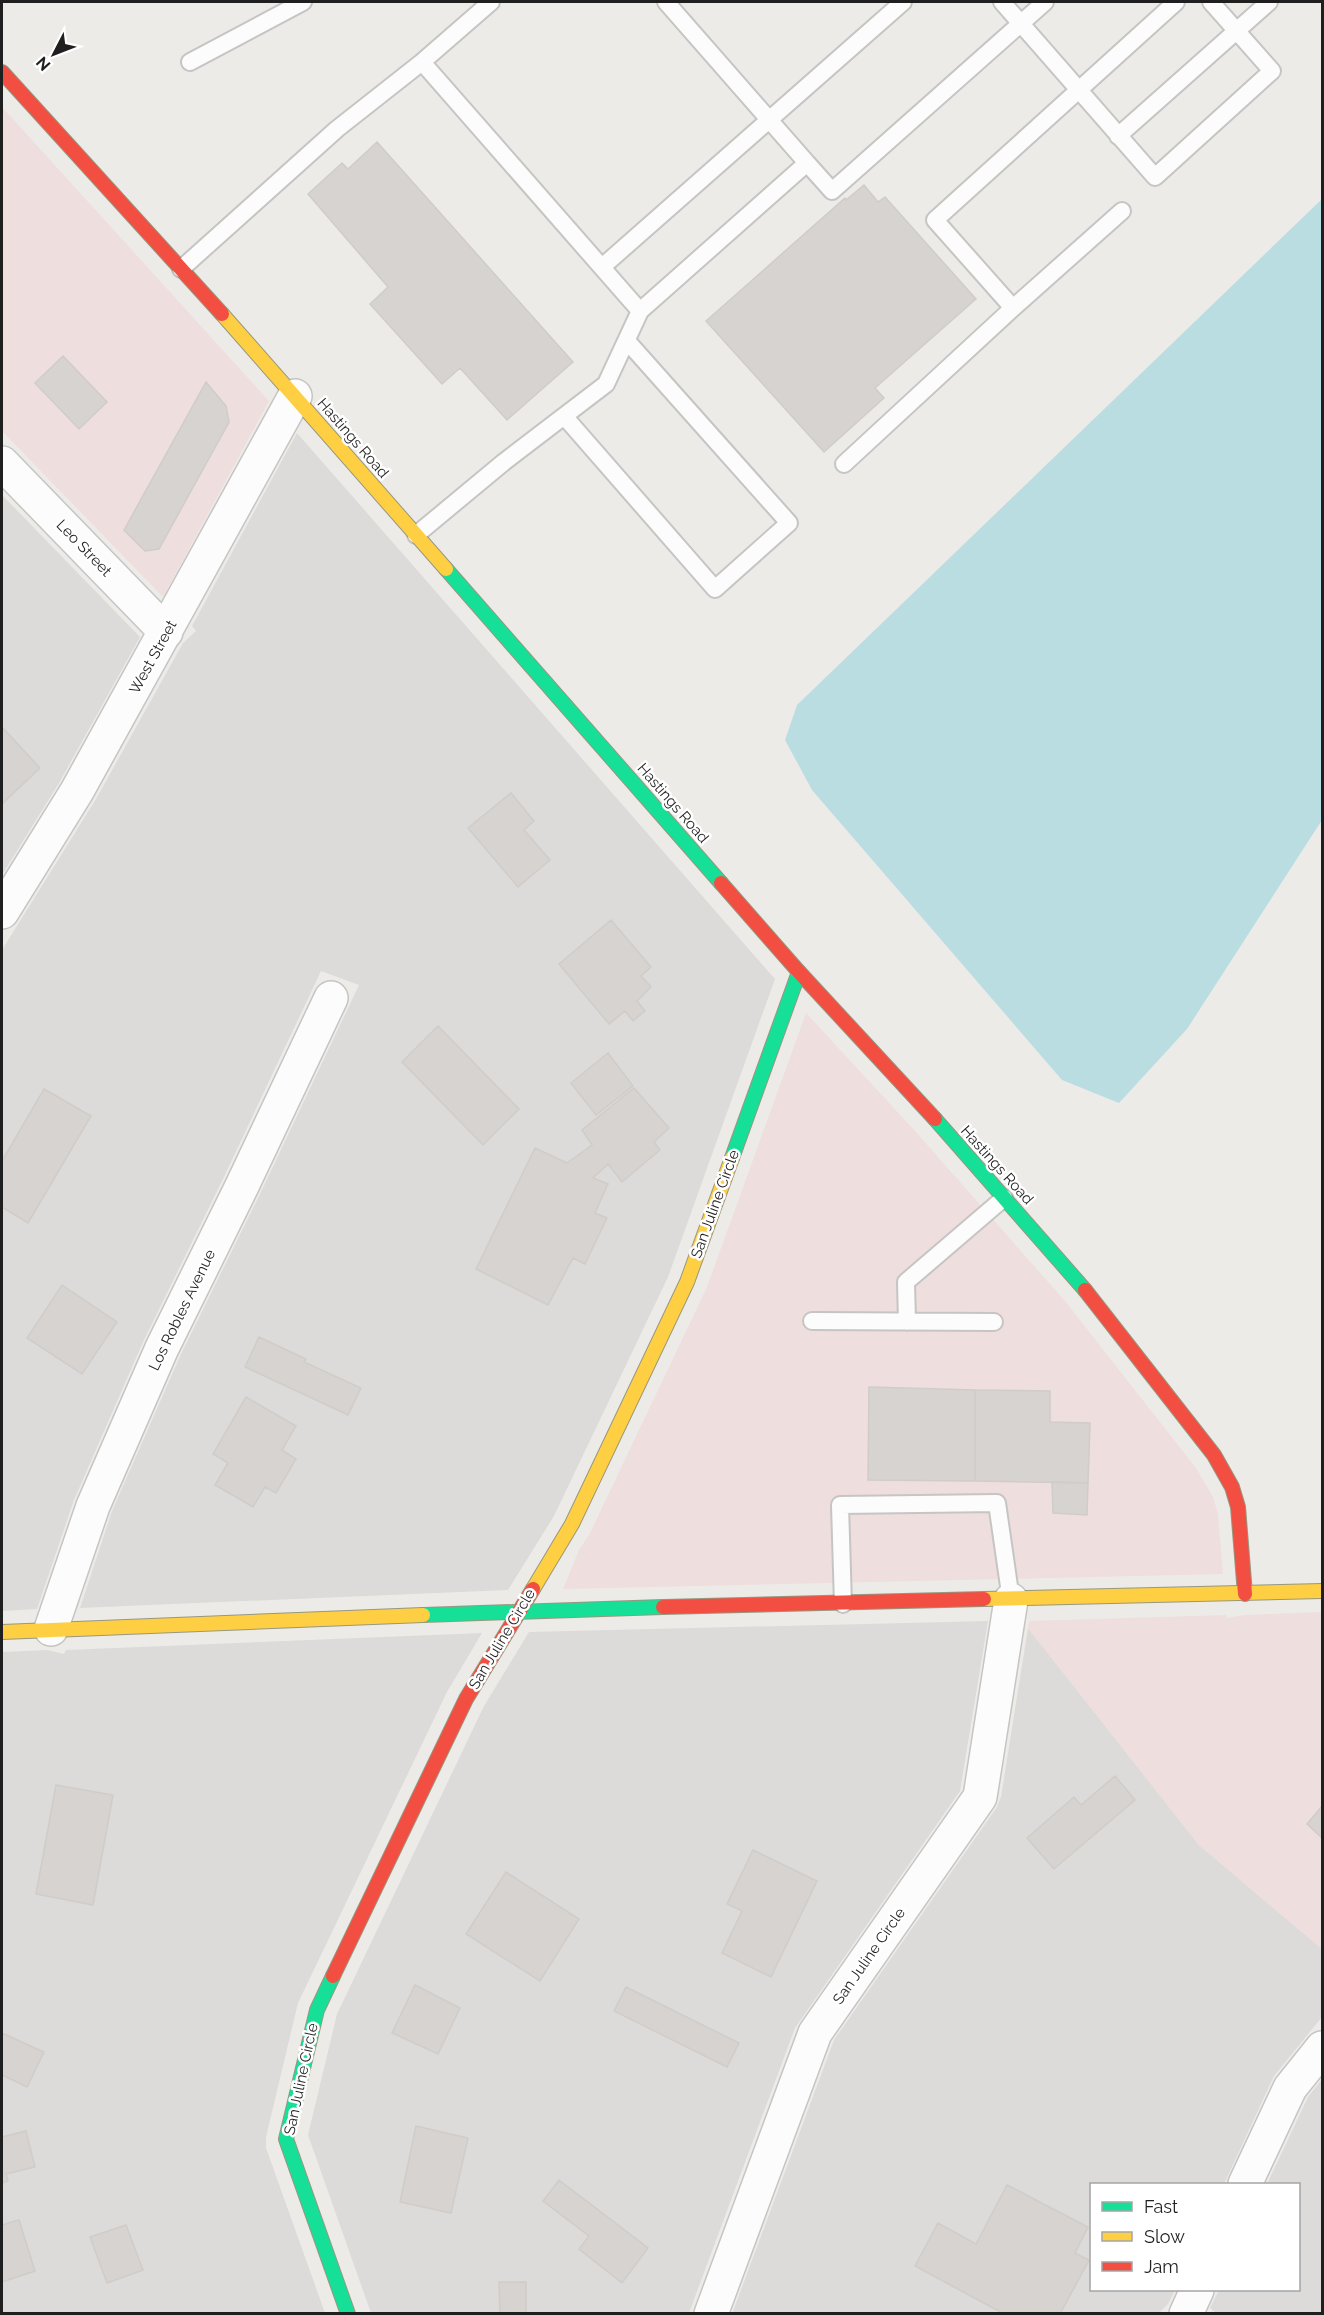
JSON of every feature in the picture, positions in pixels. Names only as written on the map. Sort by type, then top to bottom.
[{"type":"main road","name":"Hastings Road","points":[[2,72],[295,396],[799,972],[1082,1286],[1215,1455],[1232,1487],[1239,1507],[1245,1594]]},
{"type":"main road","name":"San Juline Circle","points":[[348,2313],[286,2139],[317,2010],[466,1699],[572,1524],[687,1282],[799,972]]},
{"type":"main road","points":[[2,1632],[518,1611],[1323,1591]]},
{"type":"street","name":"West Street","points":[[2,912],[77,791],[295,396]]},
{"type":"street","name":"Leo Street","points":[[2,463],[166,632]]},
{"type":"street","name":"Los Robles Avenue","points":[[51,1629],[93,1506],[158,1358],[242,1188],[331,998]]},
{"type":"street","name":"San Juline Circle","points":[[711,2313],[815,2033],[980,1797],[1011,1600]]},
{"type":"street","points":[[1245,2183],[1290,2088],[1323,2048]]},
{"type":"street","points":[[1186,2313],[1196,2291]]},
{"type":"lane","points":[[190,62],[303,2]]},
{"type":"lane","points":[[181,269],[337,129],[422,62],[490,2]]},
{"type":"lane","points":[[666,2],[832,191],[1045,2]]},
{"type":"lane","points":[[602,267],[903,2]]},
{"type":"lane","points":[[1002,2],[1155,177],[1272,71],[1211,2]]},
{"type":"lane","points":[[1013,308],[935,219],[1176,2]]},
{"type":"lane","points":[[1118,136],[1269,2]]},
{"type":"lane","points":[[422,62],[640,310]]},
{"type":"lane","points":[[416,535],[606,384],[640,310],[807,162]]},
{"type":"lane","points":[[844,464],[1013,308],[1122,212]]},
{"type":"lane","points":[[564,416],[715,589],[789,523],[627,341]]},
{"type":"lane","points":[[908,1322],[906,1282],[1004,1198]]},
{"type":"lane","points":[[812,1321],[993,1322]]},
{"type":"lane","points":[[843,1604],[840,1505],[997,1503],[1011,1600]]},
{"type":"shaded area","points":[[2,107],[269,401],[163,597],[2,431]]},
{"type":"shaded area","points":[[297,433],[775,979],[668,1277],[554,1516],[508,1590],[80,1608],[112,1511],[181,1354],[359,985],[321,971],[143,1342],[74,1500],[37,1609],[2,1611],[2,950],[96,799],[183,643],[196,631],[192,626]]},
{"type":"shaded area","points":[[2,495],[140,637],[59,783],[2,875]]},
{"type":"shaded area","points":[[806,1013],[916,1132],[1065,1301],[1196,1468],[1213,1497],[1218,1514],[1223,1574],[563,1589],[579,1550],[590,1533],[707,1287]]},
{"type":"shaded area","points":[[1322,1612],[1322,1949],[1199,1845],[1028,1628],[1029,1621],[1226,1615],[1227,1618],[1245,1615]]},
{"type":"shaded area","points":[[988,1621],[960,1791],[795,2028],[689,2313],[371,2313],[308,2135],[337,2014],[484,1706],[529,1632]]},
{"type":"shaded area","points":[[1028,1628],[1199,1845],[1322,1949],[1322,2017],[1274,2076],[1224,2183],[1090,2183],[1090,2291],[1174,2291],[1168,2304],[1159,2313],[732,2314],[834,2040],[997,1807],[1001,1797]]},
{"type":"shaded area","points":[[482,1633],[447,1692],[298,2003],[266,2137],[266,2148],[325,2313],[2,2313],[2,1652],[47,1650],[64,1654],[66,1650]]},
{"type":"shaded area","points":[[1322,2079],[1322,2313],[1216,2313],[1210,2308],[1218,2291],[1300,2291],[1300,2183],[1267,2183],[1308,2097]]},
{"type":"water","points":[[1322,199],[1322,820],[1187,1029],[1119,1103],[1062,1080],[812,790],[785,740],[797,705]]},
{"type":"building","points":[[377,142],[573,362],[507,420],[460,368],[442,384],[370,304],[388,287],[308,194],[342,163],[348,169]]},
{"type":"building","points":[[864,185],[878,202],[885,197],[976,299],[875,388],[884,398],[824,452],[706,321],[845,198],[846,200]]},
{"type":"building","points":[[63,356],[107,402],[79,429],[35,383]]},
{"type":"building","points":[[206,382],[226,406],[229,422],[159,549],[145,551],[124,530]]},
{"type":"building","points":[[2,727],[40,768],[2,804]]},
{"type":"building","points":[[511,793],[534,821],[524,830],[550,860],[518,887],[468,828]]},
{"type":"building","points":[[611,920],[651,967],[641,976],[651,987],[637,1001],[645,1011],[633,1021],[625,1011],[609,1024],[559,964]]},
{"type":"building","points":[[438,1026],[519,1109],[483,1145],[402,1062]]},
{"type":"building","points":[[608,1053],[633,1086],[596,1115],[571,1083]]},
{"type":"building","points":[[634,1088],[669,1128],[654,1142],[660,1150],[622,1182],[608,1164],[593,1178],[608,1184],[595,1213],[607,1218],[585,1264],[573,1258],[548,1305],[476,1269],[535,1148],[567,1163],[592,1145],[582,1130]]},
{"type":"building","points":[[44,1089],[91,1116],[28,1223],[2,1207],[2,1161]]},
{"type":"building","points":[[62,1285],[117,1322],[82,1374],[27,1338]]},
{"type":"building","points":[[259,1337],[306,1359],[304,1362],[361,1388],[348,1415],[245,1367]]},
{"type":"building","points":[[869,1387],[975,1390],[975,1481],[868,1480]]},
{"type":"building","points":[[975,1390],[1050,1391],[1050,1422],[1090,1423],[1088,1483],[975,1481]]},
{"type":"building","points":[[246,1397],[296,1426],[282,1450],[296,1459],[276,1493],[265,1487],[253,1507],[215,1485],[228,1463],[213,1454]]},
{"type":"building","points":[[1052,1482],[1088,1483],[1087,1515],[1053,1513]]},
{"type":"building","points":[[1115,1776],[1135,1800],[1054,1869],[1027,1838],[1074,1797],[1081,1805]]},
{"type":"building","points":[[56,1785],[113,1795],[93,1905],[36,1894]]},
{"type":"building","points":[[1322,1806],[1322,1838],[1307,1824]]},
{"type":"building","points":[[753,1850],[817,1881],[771,1977],[722,1953],[742,1911],[727,1904]]},
{"type":"building","points":[[506,1872],[579,1919],[540,1981],[466,1934]]},
{"type":"building","points":[[415,1985],[460,2008],[438,2054],[392,2033]]},
{"type":"building","points":[[626,1987],[739,2043],[727,2067],[614,2011]]},
{"type":"building","points":[[2,2033],[44,2052],[27,2087],[2,2075]]},
{"type":"building","points":[[416,2126],[468,2138],[451,2213],[400,2202]]},
{"type":"building","points":[[26,2131],[35,2167],[6,2174],[8,2181],[2,2183],[2,2137]]},
{"type":"building","points":[[559,2180],[648,2248],[622,2283],[579,2249],[589,2236],[543,2201]]},
{"type":"building","points":[[1007,2185],[1088,2227],[1075,2253],[1089,2260],[1060,2314],[1004,2314],[915,2266],[938,2223],[976,2244]]},
{"type":"building","points":[[19,2220],[35,2271],[2,2282],[2,2225]]},
{"type":"building","points":[[126,2225],[143,2270],[107,2283],[90,2237]]},
{"type":"building","points":[[499,2282],[526,2282],[526,2314],[500,2314]]},
{"type":"traffic: fast","points":[[446,569],[721,883]]},
{"type":"traffic: fast","points":[[732,1158],[799,972]]},
{"type":"traffic: fast","points":[[935,1119],[1085,1290]]},
{"type":"traffic: fast","points":[[423,1615],[663,1607]]},
{"type":"traffic: fast","points":[[333,1976],[317,2010],[286,2139],[348,2314]]},
{"type":"traffic: slow","points":[[222,314],[446,569]]},
{"type":"traffic: slow","points":[[533,1589],[572,1524],[687,1282],[732,1158]]},
{"type":"traffic: slow","points":[[984,1599],[1322,1591]]},
{"type":"traffic: slow","points":[[2,1632],[423,1615]]},
{"type":"traffic: jam","points":[[2,72],[222,314]]},
{"type":"traffic: jam","points":[[721,883],[799,972],[935,1119]]},
{"type":"traffic: jam","points":[[1085,1290],[1214,1455],[1232,1487],[1238,1507],[1245,1594]]},
{"type":"traffic: jam","points":[[333,1976],[466,1699],[533,1589]]},
{"type":"traffic: jam","points":[[663,1607],[984,1599]]}]
